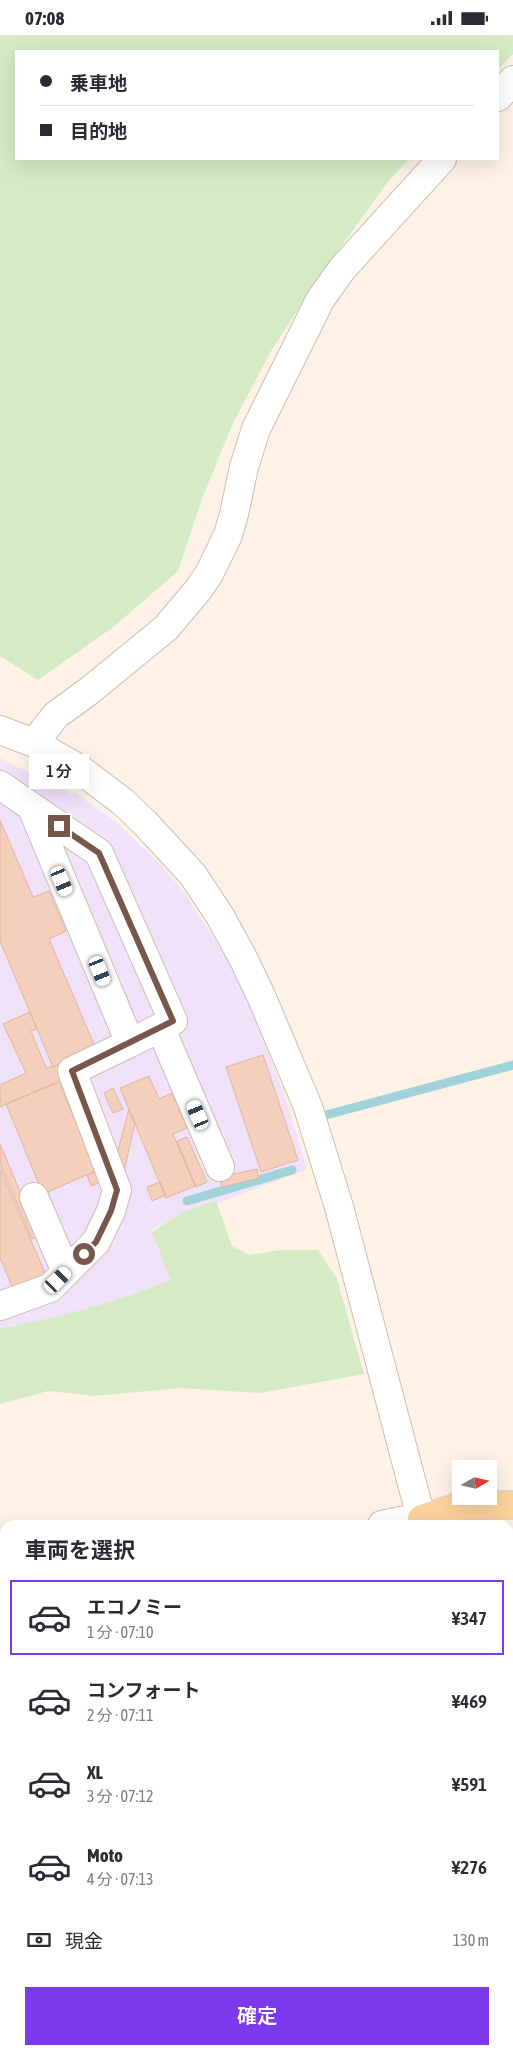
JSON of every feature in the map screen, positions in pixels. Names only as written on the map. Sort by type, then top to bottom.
[{"type":"main road","points":[[428,1520],[464,1505],[513,1505]]},
{"type":"street","points":[[499,96],[513,80]]},
{"type":"street","points":[[34,743],[56,715],[166,628],[198,590],[209,574],[228,535],[244,467],[256,429],[320,300],[342,269],[441,160]]},
{"type":"street","points":[[0,730],[34,743],[78,768],[123,802],[193,875],[220,916],[243,958],[308,1107],[339,1207],[422,1520]]},
{"type":"street","points":[[0,785],[99,853],[173,1021],[161,1029],[72,1071],[117,1190],[111,1211],[96,1242],[50,1288],[0,1306]]},
{"type":"street","points":[[32,808],[130,1043]]},
{"type":"street","points":[[161,1029],[220,1167]]},
{"type":"street","points":[[34,1197],[66,1272]]},
{"type":"shaded area","points":[[0,758],[72,794],[74,792],[117,823],[157,861],[185,893],[235,972],[258,1023],[286,1100],[307,1169],[151,1229],[181,1295],[0,1347]]},
{"type":"green space","points":[[0,35],[513,35],[513,54],[499,69],[499,50],[15,50],[15,160],[408,160],[390,179],[322,273],[271,351],[232,425],[202,499],[178,571],[112,628],[38,680],[0,656]]},
{"type":"green space","points":[[216,1201],[232,1246],[249,1255],[280,1250],[318,1250],[337,1279],[364,1374],[260,1393],[180,1388],[94,1396],[48,1391],[0,1404],[0,1329],[87,1309],[171,1280],[152,1232],[183,1212]]},
{"type":"building","points":[[0,820],[33,897],[49,891],[66,931],[49,939],[96,1049],[53,1067],[0,941]]},
{"type":"building","points":[[30,1012],[37,1029],[31,1031],[46,1068],[59,1065],[66,1078],[0,1107],[0,1085],[26,1073],[3,1024]]},
{"type":"building","points":[[263,1055],[298,1160],[261,1172],[226,1067]]},
{"type":"building","points":[[149,1076],[159,1099],[172,1093],[187,1128],[173,1134],[195,1186],[166,1198],[120,1088]]},
{"type":"building","points":[[59,1082],[96,1171],[43,1194],[6,1104]]},
{"type":"building","points":[[113,1088],[123,1109],[113,1113],[104,1093]]},
{"type":"building","points":[[129,1109],[135,1123],[124,1172],[91,1186],[87,1175],[114,1165]]},
{"type":"building","points":[[187,1137],[207,1182],[196,1187],[177,1141]]},
{"type":"building","points":[[0,1144],[39,1236],[32,1239],[0,1164]]},
{"type":"building","points":[[0,1169],[46,1275],[13,1289],[0,1258]]},
{"type":"building","points":[[257,1169],[259,1178],[222,1187],[220,1177]]},
{"type":"building","points":[[160,1182],[166,1195],[152,1201],[147,1187]]},
{"type":"waterway","points":[[326,1115],[513,1065]]},
{"type":"waterway","points":[[187,1201],[292,1170]]},
{"type":"route","points":[[59,826],[99,853],[173,1021],[161,1029],[72,1071],[117,1190],[111,1211],[96,1242],[84,1254]]}]
